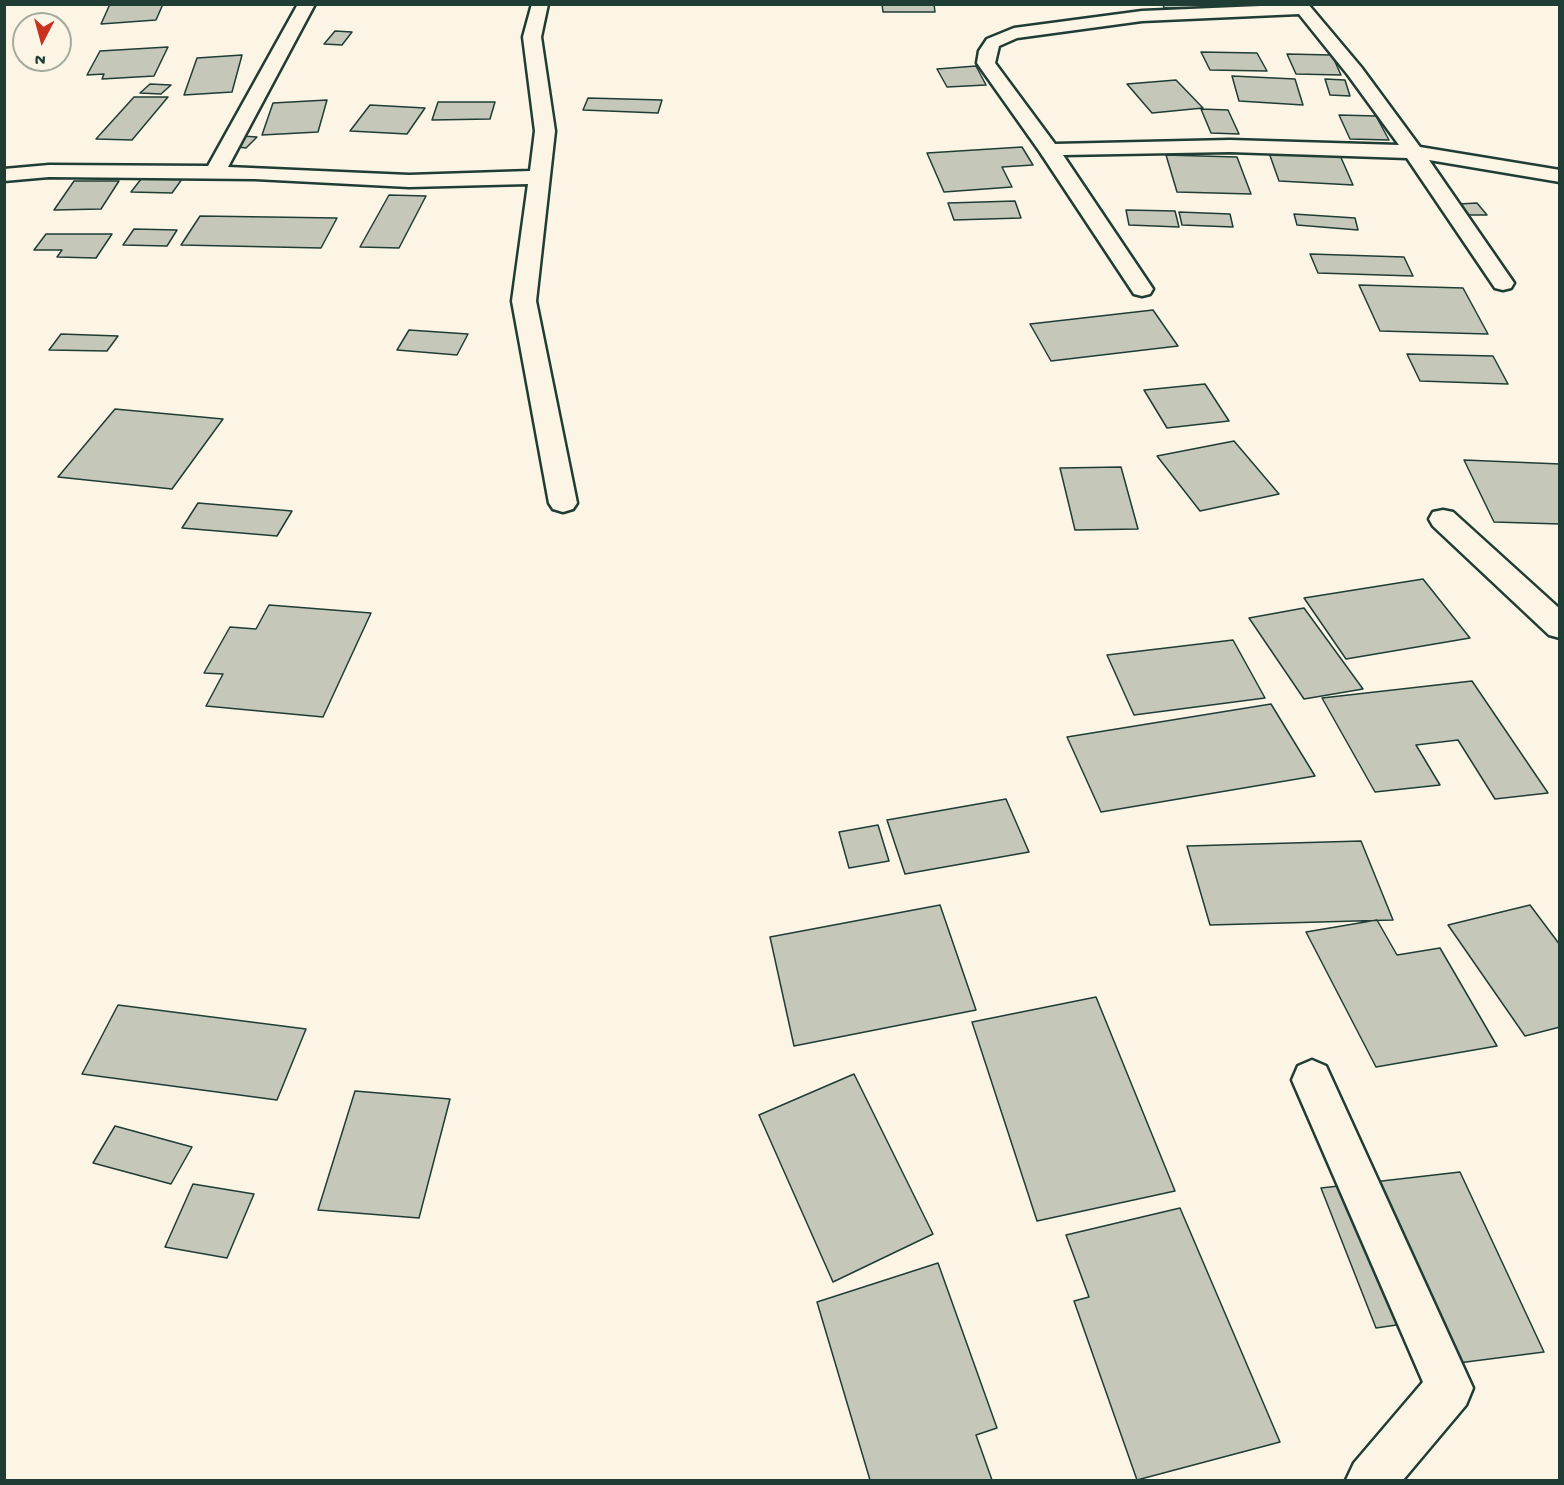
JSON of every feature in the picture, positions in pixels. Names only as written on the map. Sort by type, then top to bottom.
[{"type":"street","points":[[215,172],[307,4]]},
{"type":"street","points":[[540,4],[531,37],[545,131],[524,301],[563,503]]},
{"type":"street","points":[[1142,289],[1049,150],[986,63],[986,51],[994,39],[1014,33],[1142,16],[1301,7],[1338,49],[1414,152],[1503,283]]},
{"type":"street","points":[[1049,150],[1270,145],[1414,152],[1560,176]]},
{"type":"street","points":[[4,175],[49,171],[215,172],[409,181],[540,177]]},
{"type":"street","points":[[1443,519],[1560,627]]},
{"type":"street","points":[[1312,1080],[1449,1388],[1371,1480]]},
{"type":"building","points":[[110,4],[163,4],[156,20],[101,24]]},
{"type":"building","points":[[882,4],[934,4],[935,12],[883,12]]},
{"type":"building","points":[[1163,4],[1207,4],[1209,8],[1164,8]]},
{"type":"building","points":[[335,31],[352,32],[342,45],[324,44]]},
{"type":"building","points":[[168,47],[154,76],[102,79],[104,74],[87,75],[100,51]]},
{"type":"building","points":[[1201,52],[1257,53],[1267,71],[1210,70]]},
{"type":"building","points":[[1287,54],[1332,55],[1341,75],[1296,74]]},
{"type":"building","points":[[242,55],[232,92],[184,95],[197,58]]},
{"type":"building","points":[[976,66],[986,85],[947,87],[937,69]]},
{"type":"building","points":[[1232,76],[1295,79],[1303,105],[1239,101]]},
{"type":"building","points":[[1325,79],[1345,80],[1350,96],[1330,95]]},
{"type":"building","points":[[1176,80],[1203,108],[1152,113],[1127,84]]},
{"type":"building","points":[[150,84],[171,85],[161,94],[140,93]]},
{"type":"building","points":[[134,97],[168,97],[132,140],[96,139]]},
{"type":"building","points":[[588,98],[662,100],[658,113],[583,110]]},
{"type":"building","points":[[327,100],[318,132],[262,135],[273,103]]},
{"type":"building","points":[[438,102],[495,102],[490,119],[432,120]]},
{"type":"building","points":[[370,105],[425,108],[407,134],[350,131]]},
{"type":"building","points":[[1201,109],[1228,110],[1239,134],[1211,133]]},
{"type":"building","points":[[1339,115],[1376,116],[1389,140],[1350,139]]},
{"type":"building","points":[[242,136],[257,137],[246,148],[231,146]]},
{"type":"building","points":[[1022,147],[1033,165],[1002,167],[1012,187],[944,192],[927,153]]},
{"type":"building","points":[[1268,150],[1339,153],[1353,185],[1279,181]]},
{"type":"building","points":[[1166,155],[1237,157],[1251,194],[1177,192]]},
{"type":"building","points":[[145,174],[185,175],[172,193],[131,192]]},
{"type":"building","points":[[74,181],[119,181],[101,209],[54,210]]},
{"type":"building","points":[[389,195],[426,196],[399,248],[360,247]]},
{"type":"building","points":[[1015,201],[1021,218],[954,220],[948,203]]},
{"type":"building","points":[[1477,203],[1487,215],[1469,215],[1459,204]]},
{"type":"building","points":[[1126,210],[1175,211],[1179,227],[1129,225]]},
{"type":"building","points":[[1179,212],[1230,214],[1233,227],[1182,225]]},
{"type":"building","points":[[1294,214],[1355,218],[1358,230],[1297,225]]},
{"type":"building","points":[[200,216],[337,218],[321,248],[181,245]]},
{"type":"building","points":[[134,229],[177,230],[167,246],[123,245]]},
{"type":"building","points":[[46,234],[112,234],[96,258],[57,257],[62,250],[34,250]]},
{"type":"building","points":[[1310,254],[1404,257],[1413,276],[1318,273]]},
{"type":"building","points":[[1359,285],[1463,288],[1488,334],[1380,331]]},
{"type":"building","points":[[1153,310],[1178,346],[1051,361],[1030,324]]},
{"type":"building","points":[[409,330],[468,334],[457,355],[397,350]]},
{"type":"building","points":[[61,334],[118,336],[107,351],[49,350]]},
{"type":"building","points":[[1407,354],[1493,356],[1508,384],[1420,381]]},
{"type":"building","points":[[1205,384],[1229,421],[1167,428],[1144,390]]},
{"type":"building","points":[[115,409],[223,419],[172,489],[58,477]]},
{"type":"building","points":[[1234,441],[1279,494],[1200,511],[1157,456]]},
{"type":"building","points":[[1464,460],[1560,464],[1560,524],[1494,522]]},
{"type":"building","points":[[1121,467],[1138,529],[1075,530],[1060,468]]},
{"type":"building","points":[[198,503],[292,511],[277,536],[182,528]]},
{"type":"building","points":[[1423,579],[1470,638],[1346,659],[1304,598]]},
{"type":"building","points":[[269,605],[371,613],[323,717],[206,706],[223,674],[204,673],[230,627],[256,629]]},
{"type":"building","points":[[1304,608],[1363,689],[1304,699],[1249,618]]},
{"type":"building","points":[[1233,640],[1265,698],[1134,715],[1107,655]]},
{"type":"building","points":[[1472,681],[1548,793],[1495,799],[1458,740],[1416,745],[1440,785],[1375,792],[1322,698]]},
{"type":"building","points":[[1271,704],[1315,776],[1101,812],[1067,737]]},
{"type":"building","points":[[1006,799],[1029,852],[905,874],[887,820]]},
{"type":"building","points":[[878,825],[889,861],[849,868],[839,832]]},
{"type":"building","points":[[1361,841],[1393,920],[1210,925],[1187,846]]},
{"type":"building","points":[[940,905],[976,1010],[794,1046],[770,937]]},
{"type":"building","points":[[1530,905],[1560,945],[1560,1027],[1525,1036],[1448,925]]},
{"type":"building","points":[[1377,920],[1397,955],[1440,948],[1497,1046],[1376,1067],[1306,932]]},
{"type":"building","points":[[1096,997],[1175,1191],[1037,1221],[972,1022]]},
{"type":"building","points":[[118,1005],[306,1029],[277,1100],[82,1074]]},
{"type":"building","points":[[854,1074],[933,1234],[833,1282],[759,1115]]},
{"type":"building","points":[[355,1091],[450,1099],[419,1218],[318,1210]]},
{"type":"building","points":[[115,1126],[192,1147],[171,1184],[93,1163]]},
{"type":"building","points":[[1460,1172],[1544,1352],[1427,1367],[1410,1323],[1376,1328],[1321,1188]]},
{"type":"building","points":[[193,1184],[254,1194],[227,1258],[165,1247]]},
{"type":"building","points":[[1180,1208],[1280,1442],[1137,1480],[1074,1301],[1089,1297],[1066,1235]]},
{"type":"building","points":[[938,1263],[997,1428],[976,1435],[992,1480],[870,1480],[817,1302]]}]
